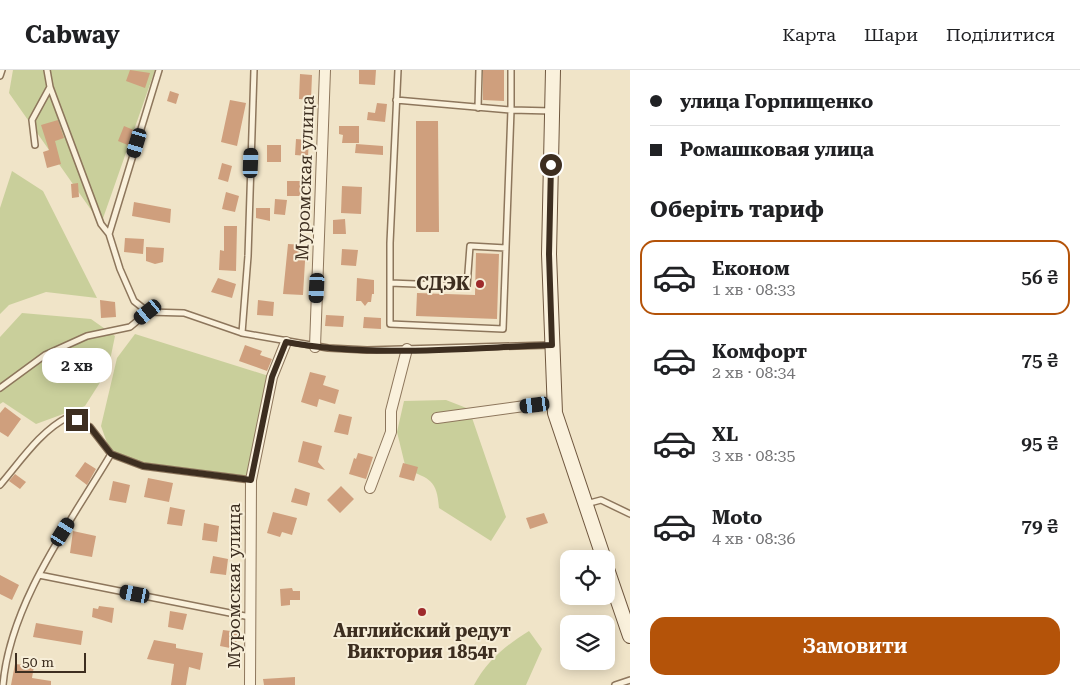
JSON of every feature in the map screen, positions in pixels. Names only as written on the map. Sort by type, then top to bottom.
[{"type":"main road","points":[[553,70],[549,254],[555,413],[601,550]]},
{"type":"main road","points":[[615,592],[630,635]]},
{"type":"street","name":"Муромская улица","points":[[314,347],[325,70]]},
{"type":"street","name":"Муромская улица","points":[[250,685],[251,480],[272,377],[286,342]]},
{"type":"street","points":[[370,488],[391,432],[391,410],[407,349]]},
{"type":"street","points":[[437,418],[554,402]]},
{"type":"lane","points":[[0,76],[2,70]]},
{"type":"lane","points":[[47,70],[50,87],[101,224],[109,234],[120,270],[134,301],[148,312],[184,313],[242,333],[314,347],[366,350],[552,345]]},
{"type":"lane","points":[[109,234],[159,70]]},
{"type":"lane","points":[[242,333],[248,256],[254,70]]},
{"type":"lane","points":[[398,70],[390,324],[503,329],[511,70]]},
{"type":"lane","points":[[478,108],[479,70]]},
{"type":"lane","points":[[35,145],[32,120],[50,87]]},
{"type":"lane","points":[[396,100],[478,108],[552,111]]},
{"type":"lane","points":[[390,282],[467,286],[470,246],[506,248]]},
{"type":"lane","points":[[0,388],[45,355],[87,336],[130,327],[148,312]]},
{"type":"lane","points":[[0,485],[34,445],[58,422],[68,418],[90,427],[111,454],[143,466],[251,480]]},
{"type":"lane","points":[[3,685],[8,649],[39,575],[111,454]]},
{"type":"lane","points":[[585,504],[601,500],[630,514]]},
{"type":"lane","points":[[39,575],[251,617]]},
{"type":"lane","points":[[614,685],[630,680]]},
{"type":"green space","points":[[13,70],[155,70],[101,224],[9,93]]},
{"type":"green space","points":[[12,171],[43,191],[97,298],[46,292],[9,305],[0,314],[0,208]]},
{"type":"green space","points":[[22,313],[91,319],[115,336],[108,370],[85,406],[36,424],[3,402],[0,404],[0,337]]},
{"type":"green space","points":[[135,334],[272,377],[251,480],[143,466],[111,454],[101,426],[117,358]]},
{"type":"green space","points":[[446,400],[469,409],[506,517],[491,541],[439,508],[436,492],[431,482],[421,475],[406,469],[397,432],[404,401]]},
{"type":"green space","points":[[529,631],[542,649],[526,685],[474,685],[485,668],[498,654]]},
{"type":"building","points":[[130,70],[150,73],[145,88],[126,81]]},
{"type":"building","points":[[359,70],[376,70],[375,85],[359,84]]},
{"type":"building","points":[[483,70],[504,70],[504,101],[483,100]]},
{"type":"building","points":[[300,74],[312,75],[311,100],[299,99]]},
{"type":"building","points":[[170,91],[179,94],[176,104],[167,101]]},
{"type":"building","points":[[230,100],[246,103],[237,146],[221,142]]},
{"type":"building","points":[[377,103],[387,104],[385,122],[367,120],[368,112],[375,113]]},
{"type":"building","points":[[58,120],[64,138],[55,141],[61,164],[47,168],[43,152],[49,150],[41,125]]},
{"type":"building","points":[[416,121],[438,121],[439,232],[416,232]]},
{"type":"building","points":[[124,126],[136,131],[130,146],[118,141]]},
{"type":"building","points":[[339,126],[359,126],[359,143],[342,143],[343,135],[339,134]]},
{"type":"building","points":[[296,139],[309,140],[308,156],[295,155]]},
{"type":"building","points":[[356,144],[383,146],[383,155],[355,153]]},
{"type":"building","points":[[267,145],[281,145],[281,162],[267,162]]},
{"type":"building","points":[[222,163],[232,166],[228,182],[218,179]]},
{"type":"building","points":[[287,181],[302,181],[302,196],[287,196]]},
{"type":"building","points":[[78,183],[79,197],[72,198],[71,184]]},
{"type":"building","points":[[342,186],[362,187],[361,214],[341,213]]},
{"type":"building","points":[[226,192],[239,196],[235,212],[222,209]]},
{"type":"building","points":[[275,199],[287,200],[285,215],[274,214]]},
{"type":"building","points":[[134,202],[171,209],[170,223],[132,216]]},
{"type":"building","points":[[256,208],[270,208],[270,221],[256,218]]},
{"type":"building","points":[[345,219],[346,234],[333,234],[333,220]]},
{"type":"building","points":[[224,226],[237,226],[236,271],[219,270],[220,250],[224,251]]},
{"type":"building","points":[[125,238],[144,239],[143,254],[124,252]]},
{"type":"building","points":[[288,244],[306,245],[303,295],[283,294]]},
{"type":"building","points":[[146,247],[164,248],[163,262],[155,264],[146,261]]},
{"type":"building","points":[[342,249],[358,250],[356,266],[341,265]]},
{"type":"building","points":[[476,253],[499,254],[497,319],[416,316],[417,293],[475,295]]},
{"type":"building","points":[[218,278],[236,284],[232,298],[211,292]]},
{"type":"building","points":[[357,278],[374,280],[374,294],[372,294],[371,302],[368,302],[365,306],[361,301],[356,301]]},
{"type":"building","points":[[100,300],[115,302],[116,317],[101,318]]},
{"type":"building","points":[[258,300],[274,302],[273,316],[257,315]]},
{"type":"building","points":[[326,315],[344,316],[343,327],[325,326]]},
{"type":"building","points":[[364,317],[381,318],[381,329],[363,328]]},
{"type":"building","points":[[245,345],[262,351],[260,355],[272,359],[267,371],[239,361]]},
{"type":"building","points":[[310,372],[326,376],[323,385],[339,390],[335,404],[319,399],[317,407],[301,402]]},
{"type":"building","points":[[5,407],[21,419],[8,437],[0,432],[0,413]]},
{"type":"building","points":[[339,414],[352,417],[348,435],[334,432]]},
{"type":"building","points":[[303,441],[322,446],[318,462],[325,470],[298,462]]},
{"type":"building","points":[[358,453],[373,457],[366,479],[349,474],[354,458],[356,459]]},
{"type":"building","points":[[85,462],[96,469],[87,485],[75,476]]},
{"type":"building","points":[[403,463],[418,467],[414,481],[399,477]]},
{"type":"building","points":[[15,474],[26,482],[20,489],[9,481]]},
{"type":"building","points":[[148,478],[173,483],[169,502],[144,497]]},
{"type":"building","points":[[113,481],[130,485],[126,503],[109,500]]},
{"type":"building","points":[[341,486],[354,499],[340,513],[327,500]]},
{"type":"building","points":[[295,488],[310,493],[307,506],[291,502]]},
{"type":"building","points":[[170,507],[185,510],[182,526],[167,524]]},
{"type":"building","points":[[273,512],[297,518],[292,535],[282,532],[280,537],[267,533]]},
{"type":"building","points":[[544,513],[548,523],[530,529],[526,518]]},
{"type":"building","points":[[204,523],[219,526],[217,542],[202,540]]},
{"type":"building","points":[[73,531],[96,536],[92,557],[70,553]]},
{"type":"building","points":[[213,556],[228,559],[226,575],[210,573]]},
{"type":"building","points":[[0,575],[19,585],[12,600],[0,594]]},
{"type":"building","points":[[292,588],[293,591],[300,591],[300,600],[290,600],[290,605],[281,606],[280,589]]},
{"type":"building","points":[[99,606],[114,608],[112,623],[92,617],[93,608],[98,609]]},
{"type":"building","points":[[170,611],[187,614],[183,630],[168,627]]},
{"type":"building","points":[[36,623],[83,631],[81,645],[33,637]]},
{"type":"building","points":[[223,630],[238,632],[235,649],[220,646]]},
{"type":"building","points":[[154,640],[176,644],[176,648],[203,653],[200,670],[189,667],[186,685],[171,685],[174,664],[147,659]]},
{"type":"building","points":[[15,664],[34,666],[32,678],[51,681],[51,685],[11,685]]},
{"type":"building","points":[[295,677],[295,685],[264,685],[263,679]]},
{"type":"place","name":"СДЭК","points":[[480,284]]},
{"type":"place","name":"Английский редут Виктория 1854г","points":[[422,612]]},
{"type":"route","points":[[77,420],[90,427],[111,454],[143,466],[251,480],[260,426],[272,377],[286,342],[314,347],[366,350],[552,345],[549,254],[551,165]]}]
